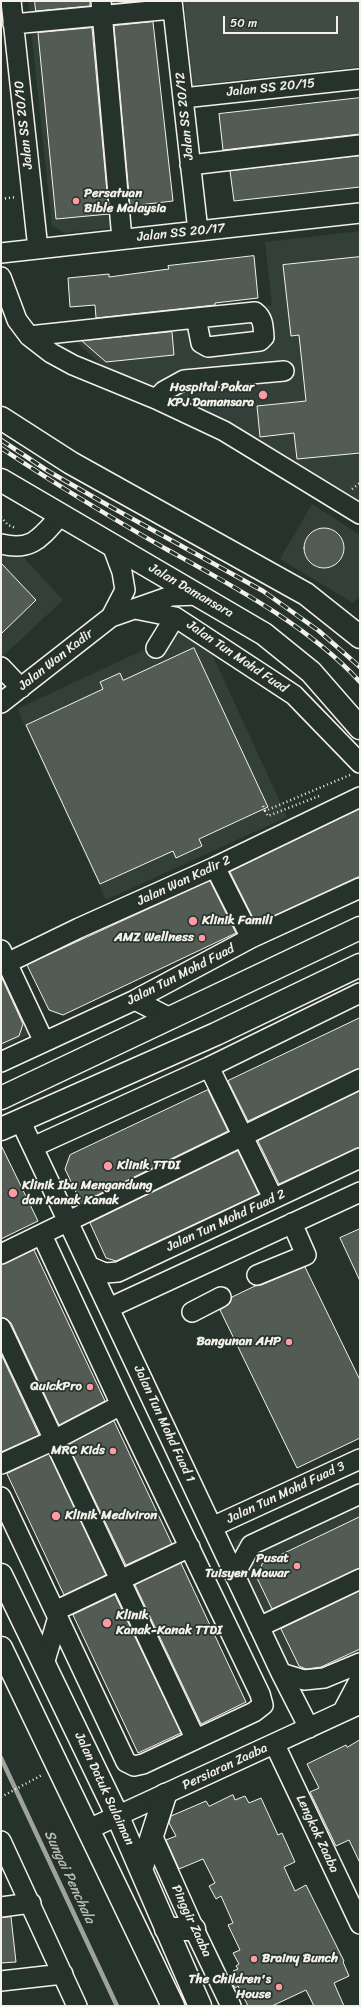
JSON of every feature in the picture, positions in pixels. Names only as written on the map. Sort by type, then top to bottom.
[{"type":"main road","points":[[1,418],[71,463],[306,594],[360,637]]},
{"type":"main road","name":"Jalan Damansara","points":[[1,480],[60,516],[264,634],[311,672],[360,728]]},
{"type":"main road","points":[[1,1098],[360,928]]},
{"type":"main road","points":[[1,1129],[11,1117],[216,1034],[355,967]]},
{"type":"main road","name":"Jalan Datuk Sulaiman","points":[[1,1575],[118,1817],[200,2006]]},
{"type":"main road","points":[[1,1648],[89,1829],[172,2006]]},
{"type":"main road","points":[[141,1870],[165,1795]]},
{"type":"main road","points":[[166,1929],[194,1928]]},
{"type":"street","name":"Jalan SS 20/10","points":[[11,1],[10,33],[38,249]]},
{"type":"street","points":[[10,33],[101,8],[172,5]]},
{"type":"street","name":"Jalan SS 20/12","points":[[172,5],[198,231]]},
{"type":"street","points":[[101,8],[122,239]]},
{"type":"street","name":"Jalan SS 20/15","points":[[183,98],[360,80]]},
{"type":"street","points":[[190,165],[360,145]]},
{"type":"street","name":"Jalan SS 20/17","points":[[1,253],[360,213]]},
{"type":"street","points":[[1,277],[17,320],[29,336],[51,353],[73,365],[156,399],[224,431],[360,514]]},
{"type":"street","points":[[29,336],[196,318]]},
{"type":"street","points":[[156,399],[164,391],[184,380],[284,371]]},
{"type":"street","points":[[1,544],[14,547],[38,541],[60,516]]},
{"type":"street","name":"Jalan Wan Kadir","points":[[111,617],[125,590],[122,572],[112,545]]},
{"type":"street","name":"Jalan Wan Kadir","points":[[1,703],[111,617],[171,596],[198,595]]},
{"type":"street","name":"Jalan Tun Mohd Fuad","points":[[135,609],[176,617],[294,695],[360,763]]},
{"type":"street","points":[[156,648],[176,617]]},
{"type":"street","points":[[1,667],[21,688]]},
{"type":"street","name":"Jalan Wan Kadir 2","points":[[4,957],[79,928],[215,867],[360,797]]},
{"type":"street","points":[[215,867],[251,938]]},
{"type":"street","name":"Jalan Tun Mohd Fuad","points":[[1,1062],[135,1000],[251,938],[360,888]]},
{"type":"street","points":[[4,957],[44,1042]]},
{"type":"street","points":[[35,1146],[209,1067],[360,993],[355,967]]},
{"type":"street","points":[[135,1000],[170,1018]]},
{"type":"street","points":[[209,1067],[274,1198]]},
{"type":"street","points":[[1,1254],[42,1235],[68,1220],[360,1079]]},
{"type":"street","name":"Jalan Tun Mohd Fuad 1","points":[[11,1117],[35,1146],[68,1220],[234,1574],[309,1728]]},
{"type":"street","name":"Jalan Tun Mohd Fuad 2","points":[[91,1267],[105,1273],[118,1272],[360,1158]]},
{"type":"street","points":[[310,1181],[323,1209]]},
{"type":"street","points":[[109,1308],[360,1192]]},
{"type":"street","points":[[238,1215],[250,1242]]},
{"type":"street","points":[[257,1275],[306,1254],[292,1223]]},
{"type":"street","points":[[1,1497],[126,1762],[134,1766],[143,1764],[195,1738],[254,1712],[263,1705],[260,1694],[121,1405],[42,1235]]},
{"type":"street","points":[[192,1312],[221,1297]]},
{"type":"street","points":[[1,1328],[195,1738]]},
{"type":"street","points":[[1,1464],[54,1440],[121,1405]]},
{"type":"street","name":"Jalan Tun Mohd Fuad 3","points":[[212,1527],[360,1459]]},
{"type":"street","points":[[160,1485],[187,1472]]},
{"type":"street","points":[[234,1574],[252,1545],[360,1494]]},
{"type":"street","points":[[44,1664],[56,1614],[120,1580],[190,1547]]},
{"type":"street","points":[[259,1627],[360,1579]]},
{"type":"street","points":[[281,1673],[304,1680],[324,1678],[360,1663]]},
{"type":"street","points":[[352,1707],[360,1679]]},
{"type":"street","name":"Persiaran Zaaba","points":[[89,1829],[274,1745],[352,1707]]},
{"type":"street","name":"Lengkok Zaaba","points":[[274,1745],[360,1924]]},
{"type":"street","name":"Pinggir Zaaba","points":[[152,1835],[231,2006]]},
{"type":"street","points":[[1,1841],[77,2006]]},
{"type":"street","points":[[1,1907],[31,1904]]},
{"type":"street","points":[[1,1981],[63,1974]]},
{"type":"path","points":[[265,811],[347,778]]},
{"type":"path","points":[[263,806],[268,816],[322,795]]},
{"type":"path","points":[[1,1797],[44,1774]]},
{"type":"shaded area","points":[[28,1],[97,1],[119,227],[65,233],[52,226]]},
{"type":"shaded area","points":[[184,1],[360,1],[360,67],[193,85]]},
{"type":"shaded area","name":"Hospital Pakar KPJ Damansara","points":[[360,231],[360,504],[227,425],[103,366],[58,326],[272,305],[265,242]]},
{"type":"shaded area","points":[[312,504],[360,535],[360,596],[353,603],[280,559]]},
{"type":"shaded area","points":[[1,533],[63,600],[1,658]]},
{"type":"shaded area","points":[[182,632],[212,654],[287,817],[106,900],[17,709]]},
{"type":"shaded area","points":[[1,964],[33,1032],[1,1048]]},
{"type":"shaded area","points":[[360,1481],[360,1677],[313,1690],[295,1689],[236,1562],[234,1541]]},
{"type":"building","points":[[35,1],[90,1],[90,6],[36,11]]},
{"type":"building","points":[[112,1],[140,1],[112,4]]},
{"type":"building","points":[[153,22],[173,201],[130,206],[114,26]]},
{"type":"building","points":[[92,28],[109,214],[56,219],[38,33]]},
{"type":"building","points":[[360,98],[360,134],[223,150],[219,114]]},
{"type":"building","points":[[360,156],[360,187],[234,201],[230,171]]},
{"type":"building","points":[[254,256],[258,298],[215,303],[215,305],[96,318],[95,305],[70,307],[68,278],[109,274],[109,277],[169,269],[168,266]]},
{"type":"building","points":[[360,257],[360,453],[297,459],[294,433],[260,437],[257,406],[306,401],[299,335],[291,336],[283,265]]},
{"type":"building","points":[[172,332],[174,355],[106,362],[82,341]]},
{"type":"building","points":[[328,528],[335,531],[341,537],[344,548],[343,556],[335,565],[328,568],[320,568],[313,565],[305,556],[304,544],[307,537],[316,529]]},
{"type":"building","points":[[1,563],[36,600],[1,634]]},
{"type":"building","points":[[194,648],[268,807],[199,839],[202,846],[176,858],[173,851],[100,884],[26,725],[103,689],[100,682],[120,673],[123,680]]},
{"type":"building","points":[[360,809],[360,876],[256,924],[230,872]]},
{"type":"building","points":[[210,881],[236,933],[63,1015],[49,1010],[27,965]]},
{"type":"building","points":[[1,976],[23,1024],[19,1036],[1,1044]]},
{"type":"building","points":[[360,1018],[360,1068],[248,1121],[228,1081]]},
{"type":"building","points":[[208,1090],[228,1131],[81,1203],[65,1169],[70,1155]]},
{"type":"building","points":[[360,1091],[360,1147],[279,1184],[258,1141]]},
{"type":"building","name":"Klinik Ibu Mengandung dan Kanak Kanak","points":[[1,1145],[38,1221],[1,1239]]},
{"type":"building","points":[[238,1151],[259,1194],[116,1261],[106,1258],[90,1223]]},
{"type":"building","points":[[360,1229],[360,1281],[340,1238]]},
{"type":"building","points":[[34,1250],[105,1401],[59,1425],[11,1323],[7,1319],[1,1317],[1,1265]]},
{"type":"building","name":"Bangunan AHP","points":[[305,1267],[360,1380],[360,1438],[297,1468],[220,1310],[230,1303],[232,1297],[255,1286]]},
{"type":"building","points":[[1,1354],[39,1435],[1,1452]]},
{"type":"building","points":[[114,1421],[172,1544],[126,1565],[68,1445]]},
{"type":"building","points":[[49,1454],[106,1575],[64,1595],[7,1474]]},
{"type":"building","points":[[360,1517],[360,1568],[272,1609],[257,1578],[262,1564]]},
{"type":"building","points":[[181,1563],[246,1702],[201,1724],[135,1585]]},
{"type":"building","points":[[360,1591],[360,1649],[321,1667],[306,1669],[299,1666],[281,1629]]},
{"type":"building","points":[[115,1595],[181,1733],[138,1753],[73,1615]]},
{"type":"building","points":[[360,1740],[360,1863],[349,1840],[336,1846],[310,1792],[319,1788],[307,1764],[346,1745],[347,1747]]},
{"type":"building","points":[[233,1795],[235,1800],[245,1796],[249,1803],[261,1798],[278,1835],[282,1833],[295,1862],[284,1867],[295,1891],[306,1885],[344,1961],[343,1962],[349,1976],[334,1983],[344,2006],[314,2006],[306,1990],[272,2006],[248,2006],[238,1986],[235,1988],[229,1977],[235,1974],[233,1971],[238,1969],[236,1966],[239,1964],[233,1953],[240,1950],[228,1925],[233,1923],[221,1896],[216,1899],[209,1886],[215,1883],[203,1859],[179,1869],[166,1840],[176,1836],[169,1823],[171,1816],[206,1801],[209,1806]]},
{"type":"building","points":[[11,1917],[16,1962],[1,1963],[1,1918]]},
{"type":"waterway","name":"Sungai Penchala","points":[[1,1758],[117,2006]]},
{"type":"railway","points":[[1,440],[48,471],[263,591],[319,631],[360,667]]},
{"type":"railway","points":[[1,448],[103,512],[268,608],[317,643],[340,662],[360,682]]},
{"type":"place","name":"Persatuan Bible Malaysia","points":[[76,201]]},
{"type":"place","name":"Hospital Pakar KPJ Damansara","points":[[263,395]]},
{"type":"place","name":"Klinik Famili","points":[[193,921]]},
{"type":"place","name":"AMZ Wellness","points":[[202,938]]},
{"type":"place","name":"Klinik TTDI","points":[[108,1166]]},
{"type":"place","name":"Klinik Ibu Mengandung dan Kanak Kanak","points":[[13,1193]]},
{"type":"place","name":"Bangunan AHP","points":[[289,1342]]},
{"type":"place","name":"QuickPro","points":[[90,1387]]},
{"type":"place","name":"MRC Kids","points":[[113,1451]]},
{"type":"place","name":"Klinik Mediviron","points":[[56,1516]]},
{"type":"place","name":"Pusat Tuisyen Mawar","points":[[297,1566]]},
{"type":"place","name":"Klinik Kanak-Kanak TTDI","points":[[107,1623]]},
{"type":"place","name":"Brainy Bunch","points":[[254,1959]]},
{"type":"place","name":"The Children's House","points":[[279,1987]]}]
